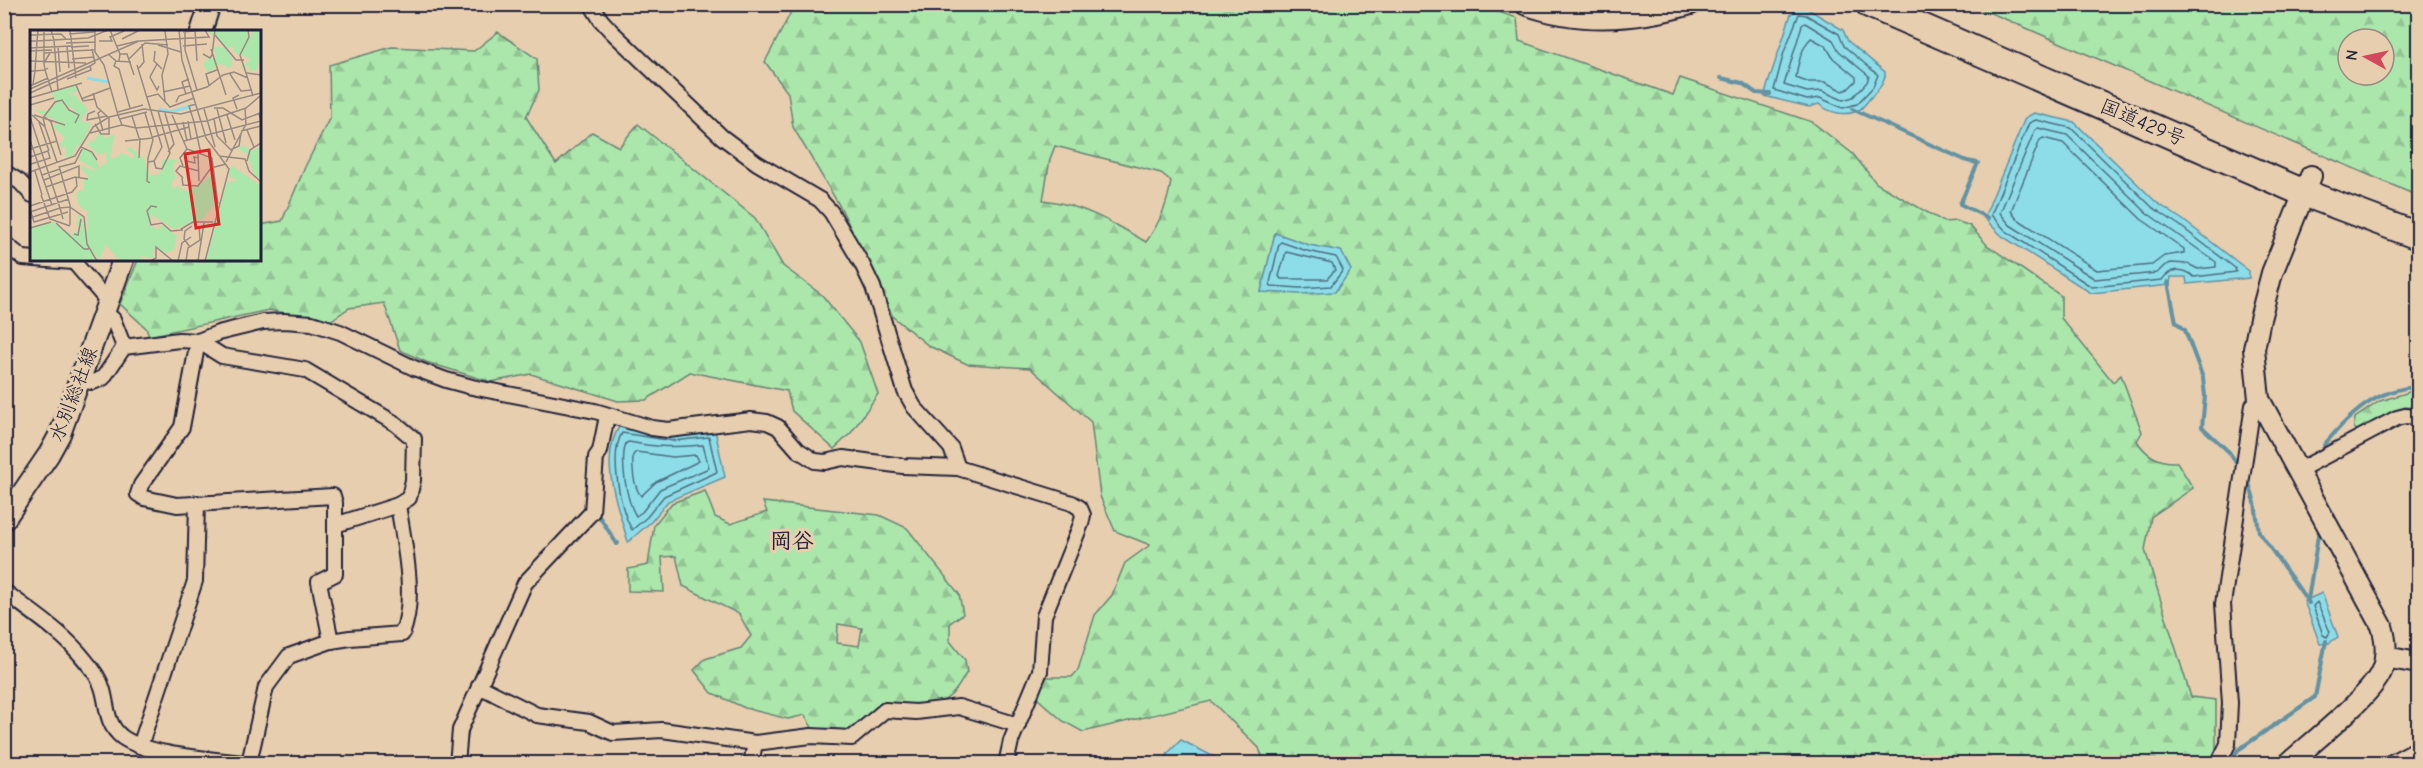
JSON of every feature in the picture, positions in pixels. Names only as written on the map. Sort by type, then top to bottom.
[{"type":"highway","name":"国道429号","points":[[1869,4],[2308,184],[2418,220]]},
{"type":"highway","name":"国道429号","points":[[1911,4],[2418,236]]},
{"type":"street","points":[[202,30],[210,4]]},
{"type":"street","points":[[591,4],[612,32],[722,137],[756,163],[820,200],[831,212],[873,287],[905,391],[914,407],[951,448],[958,468]]},
{"type":"street","points":[[1525,4],[1582,18],[1608,18],[1667,11],[1691,4]]},
{"type":"street","points":[[4,172],[20,182],[30,193]]},
{"type":"street","points":[[2288,764],[2370,688],[2382,670],[2385,657],[2385,636],[2382,626],[2259,399],[2254,349],[2260,319],[2272,273],[2308,184]]},
{"type":"street","points":[[4,243],[23,258],[30,258]]},
{"type":"street","points":[[72,261],[107,305],[124,346]]},
{"type":"street","name":"水別総社線","points":[[4,520],[50,454],[60,434],[123,261]]},
{"type":"street","points":[[124,346],[198,340],[263,322],[312,323],[330,328],[414,368],[446,380],[595,411],[652,428],[669,430],[751,420],[767,422],[778,427],[798,450],[816,461],[825,462],[843,458],[903,466],[958,468],[1072,503],[1080,508],[1083,514],[1081,524],[1044,615],[1040,671],[1011,741],[1006,764]]},
{"type":"street","points":[[198,340],[182,427],[138,490],[138,494],[144,498],[177,505],[333,496],[334,574],[319,582],[331,641]]},
{"type":"street","points":[[198,340],[222,356],[305,370],[396,424],[414,439],[413,480],[409,498],[398,505],[335,525]]},
{"type":"street","points":[[81,381],[93,382],[103,378],[124,346]]},
{"type":"street","points":[[2218,764],[2228,744],[2230,703],[2223,604],[2253,405],[2259,399]]},
{"type":"street","points":[[457,764],[460,730],[525,584],[591,512],[596,457],[600,451],[607,416]]},
{"type":"street","points":[[2297,471],[2397,418],[2418,417]]},
{"type":"street","points":[[140,746],[195,581],[197,503]]},
{"type":"street","points":[[4,591],[60,634],[84,658],[100,681],[105,707],[115,730],[121,736],[140,746],[157,751],[251,763],[266,687],[289,656],[331,641],[402,634],[409,606],[406,551],[398,505]]},
{"type":"street","points":[[2385,657],[2418,663]]},
{"type":"street","points":[[479,686],[537,715],[589,722],[613,733],[663,730],[755,743],[811,736],[852,738],[885,710],[916,712],[959,707],[1018,725]]},
{"type":"street","points":[[751,764],[755,743]]},
{"type":"street","points":[[2388,764],[2418,748]]},
{"type":"green space","points":[[846,4],[1477,5],[1517,18],[1519,41],[1673,95],[1680,78],[1812,122],[1853,154],[1876,183],[1944,222],[1956,221],[1970,226],[1987,245],[2061,296],[2061,318],[2113,382],[2121,375],[2142,432],[2137,441],[2154,457],[2177,462],[2193,488],[2151,517],[2145,550],[2191,697],[2216,700],[2216,749],[2213,763],[1264,763],[1259,748],[1211,701],[1083,732],[1063,721],[1037,698],[1045,677],[1072,677],[1078,670],[1095,615],[1112,595],[1125,563],[1150,545],[1115,531],[1100,496],[1091,422],[1030,368],[967,364],[929,346],[893,317],[842,210],[793,127],[788,93],[765,62],[790,14],[790,5],[817,5],[823,12]],"holes":[[[1055,146],[1161,173],[1171,181],[1162,213],[1146,242],[1084,210],[1043,200],[1050,159]],[[1275,233],[1309,245],[1341,252],[1261,292]]]},
{"type":"green space","points":[[1970,5],[2418,5],[2418,196],[1998,16]]},
{"type":"green space","points":[[498,32],[537,59],[539,90],[526,117],[556,164],[592,132],[619,147],[638,124],[755,218],[783,266],[822,295],[860,342],[878,394],[851,433],[834,449],[792,411],[787,391],[690,372],[646,400],[618,401],[531,374],[491,382],[426,362],[400,350],[384,303],[349,308],[330,321],[269,310],[149,336],[146,328],[120,304],[138,261],[261,261],[261,225],[282,221],[330,117],[329,65],[392,47],[474,51]]},
{"type":"green space","points":[[2418,391],[2418,408],[2405,407],[2358,431],[2354,428],[2355,418],[2380,401]]},
{"type":"green space","points":[[705,491],[715,517],[730,524],[767,512],[763,502],[879,515],[907,528],[959,594],[963,614],[950,623],[950,641],[965,660],[967,672],[955,691],[943,701],[918,706],[884,704],[852,733],[814,731],[805,715],[788,719],[745,708],[712,693],[694,670],[705,659],[741,648],[751,636],[739,614],[683,586],[676,556],[662,557],[664,592],[628,591],[628,569],[648,565],[654,525],[672,503]],"holes":[[[838,624],[862,628],[859,646],[837,643]]]},
{"type":"water","points":[[1798,8],[1808,9],[1843,30],[1848,41],[1885,72],[1882,85],[1859,110],[1838,113],[1819,104],[1809,107],[1764,96],[1791,14]]},
{"type":"water","points":[[2034,113],[2074,122],[2156,202],[2249,271],[2249,278],[2187,284],[2186,277],[2171,277],[2170,285],[2091,293],[2002,236],[1984,218],[2025,118]]},
{"type":"water","points":[[1275,233],[1309,245],[1341,251],[1351,270],[1335,292],[1300,294],[1261,292]]},
{"type":"water","points":[[620,425],[715,430],[725,477],[668,501],[652,521],[628,542],[615,498],[610,468],[614,439]]},
{"type":"water","points":[[2322,593],[2338,637],[2329,643],[2320,644],[2304,601]]},
{"type":"water","points":[[1181,740],[1226,763],[1164,763],[1168,753]]},
{"type":"waterway","points":[[1721,78],[1742,83],[1756,93],[1770,94]]},
{"type":"waterway","points":[[1852,109],[1967,161],[1978,163],[1960,204],[1988,218]]},
{"type":"waterway","points":[[2168,282],[2176,322],[2185,330],[2203,378],[2205,396],[2202,427],[2229,452],[2238,465]]},
{"type":"waterway","points":[[2324,445],[2343,423],[2365,405],[2390,392],[2418,387]]},
{"type":"waterway","points":[[2249,483],[2255,503],[2259,532],[2309,603]]},
{"type":"waterway","points":[[595,515],[597,513],[618,543]]},
{"type":"waterway","points":[[2308,600],[2319,529]]},
{"type":"waterway","points":[[4,600],[48,633]]},
{"type":"waterway","points":[[2229,764],[2238,750],[2315,697],[2326,641]]},
{"type":"waterway","points":[[63,645],[93,681]]},
{"type":"waterway","points":[[465,748],[468,726]]},
{"type":"district","name":"岡谷","points":[[792,540]]}]
